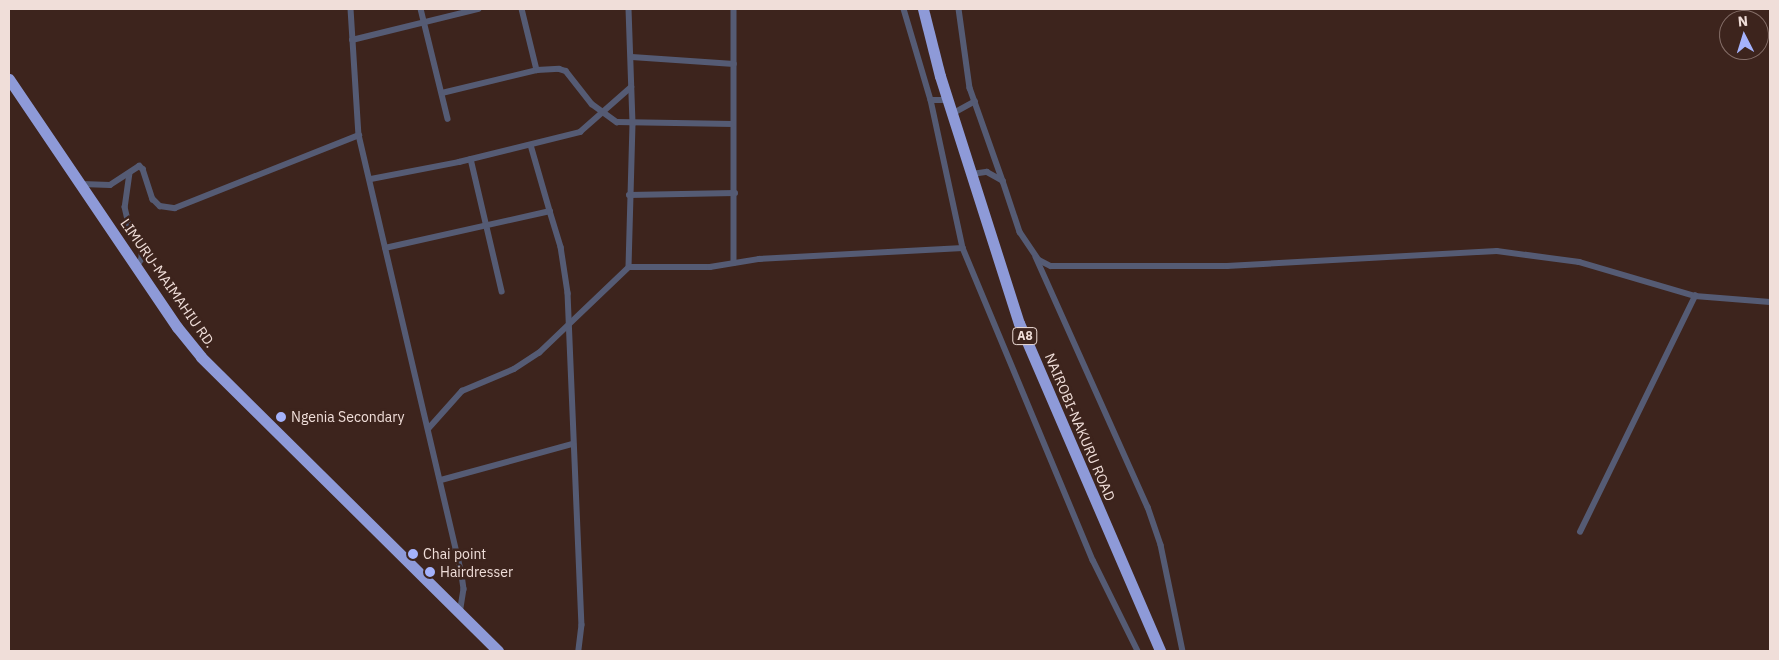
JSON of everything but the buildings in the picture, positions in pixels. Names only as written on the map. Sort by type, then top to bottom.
[{"type":"highway","name":"NAIROBI-NAKURU ROAD","points":[[923,9],[952,114],[1019,323],[1160,651]]},
{"type":"highway","name":"LIMURU-MAIMAHIU RD.","points":[[9,79],[177,327],[215,373],[498,651]]},
{"type":"street","points":[[351,9],[359,135],[462,575],[464,595],[460,614]]},
{"type":"street","points":[[420,9],[448,120]]},
{"type":"street","points":[[352,40],[478,9]]},
{"type":"street","points":[[522,9],[537,70]]},
{"type":"street","points":[[629,9],[628,43],[632,57],[633,124],[629,195],[629,266]]},
{"type":"street","points":[[734,9],[734,263]]},
{"type":"street","points":[[904,9],[931,100],[963,248],[1093,560],[1138,651]]},
{"type":"street","points":[[959,9],[966,70],[975,101],[1020,232],[1044,264],[1089,268],[1227,266],[1497,251],[1579,262],[1695,296],[1770,302]]},
{"type":"street","points":[[632,57],[734,64]]},
{"type":"street","points":[[442,93],[537,70],[566,71],[604,113],[617,122],[633,124],[733,124]]},
{"type":"street","points":[[370,179],[471,159],[580,132],[604,113],[631,86]]},
{"type":"street","points":[[931,100],[948,100]]},
{"type":"street","points":[[952,114],[975,101]]},
{"type":"street","points":[[81,183],[110,185],[130,172],[135,166],[143,169],[153,199],[160,206],[175,208],[359,135]]},
{"type":"street","points":[[531,145],[564,259],[570,323],[572,444],[582,617],[580,651]]},
{"type":"street","points":[[471,159],[502,291]]},
{"type":"street","points":[[130,172],[125,207],[130,228],[142,250],[142,259],[137,267]]},
{"type":"street","points":[[972,174],[987,172],[1003,181]]},
{"type":"street","points":[[629,195],[735,192]]},
{"type":"street","points":[[385,248],[550,211]]},
{"type":"street","points":[[428,429],[462,391],[524,363],[570,323],[629,266],[698,268],[759,259],[963,248]]},
{"type":"street","points":[[1036,255],[1040,271],[1108,412],[1148,507],[1161,545],[1183,651]]},
{"type":"street","points":[[1580,532],[1695,296]]},
{"type":"street","points":[[440,480],[572,444]]},
{"type":"place","name":"Ngenia Secondary","points":[[281,417]]},
{"type":"place","name":"Chai point","points":[[413,554]]},
{"type":"place","name":"Hairdresser","points":[[430,572]]}]
